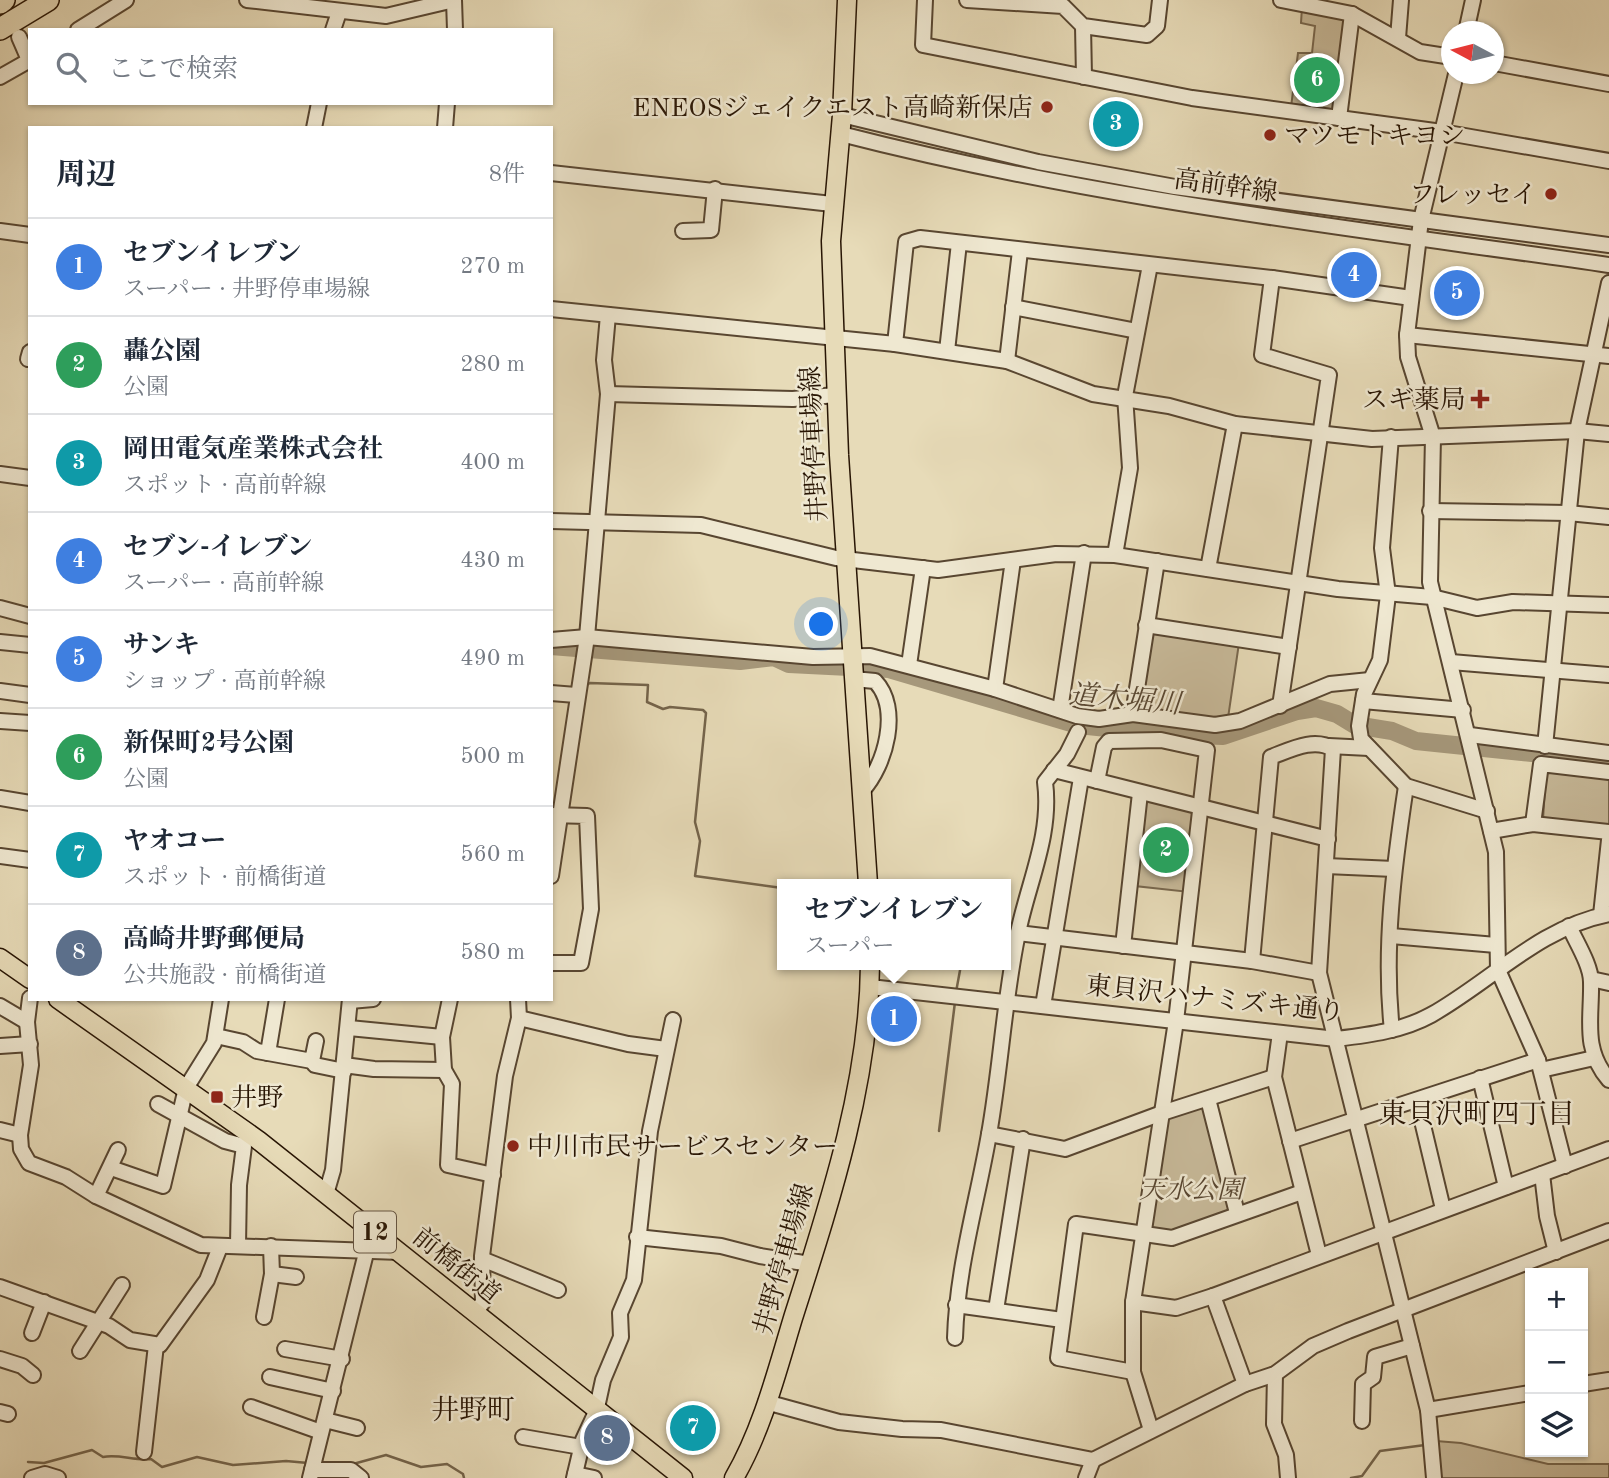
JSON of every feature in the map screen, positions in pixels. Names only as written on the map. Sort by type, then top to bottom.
[{"type":"highway","points":[[10,33],[48,0]]},
{"type":"main road","name":"井野停車場線","points":[[847,0],[841,125],[832,204],[835,395],[868,879]]},
{"type":"main road","points":[[0,958],[28,978]]},
{"type":"main road","name":"井野停車場線","points":[[734,1478],[766,1402],[810,1264],[854,1102],[870,970]]},
{"type":"main road","name":"前橋街道","points":[[61,1001],[186,1088],[234,1134],[327,1194],[596,1412],[683,1478]]},
{"type":"street","points":[[81,28],[126,0]]},
{"type":"street","points":[[247,0],[367,16],[409,6],[454,0],[454,28]]},
{"type":"street","points":[[925,0],[923,45],[1192,98],[1443,132],[1609,161]]},
{"type":"street","points":[[967,0],[1063,6],[1083,26],[1147,35],[1157,26],[1160,0]]},
{"type":"street","points":[[1281,0],[1352,14],[1420,52],[1441,55]]},
{"type":"street","points":[[1398,38],[1401,0]]},
{"type":"street","points":[[1468,21],[1473,0]]},
{"type":"street","points":[[334,28],[339,12]]},
{"type":"street","points":[[1339,118],[1352,14]]},
{"type":"street","points":[[1083,26],[1084,78]]},
{"type":"street","points":[[10,33],[28,59]]},
{"type":"street","points":[[0,77],[28,61]]},
{"type":"street","points":[[1504,65],[1609,84]]},
{"type":"street","points":[[1454,84],[1421,220],[1407,335],[1408,357],[1433,437],[1430,511],[1432,597],[1472,742],[1496,852],[1498,970],[1539,1065],[1565,1166]]},
{"type":"street","points":[[314,126],[319,105]]},
{"type":"street","points":[[445,126],[447,105]]},
{"type":"street","name":"高前幹線","points":[[841,125],[1161,185],[1609,245]]},
{"type":"street","name":"高前幹線","points":[[841,125],[949,162],[1159,201],[1609,265]]},
{"type":"street","points":[[553,173],[832,204]]},
{"type":"street","points":[[683,231],[711,230],[715,189]]},
{"type":"street","points":[[0,231],[28,235]]},
{"type":"street","points":[[895,344],[906,242],[920,238],[1272,278],[1411,298]]},
{"type":"street","points":[[947,351],[959,243]]},
{"type":"street","points":[[1007,361],[1020,251]]},
{"type":"street","points":[[1115,555],[1130,468],[1125,396],[1150,265]]},
{"type":"street","points":[[1272,278],[1262,355],[1329,375],[1280,706]]},
{"type":"street","points":[[1545,746],[1577,431],[1609,283]]},
{"type":"street","points":[[1013,307],[1137,331]]},
{"type":"street","points":[[553,309],[834,340],[895,344],[1007,361],[1093,394],[1125,396],[1235,424],[1372,439],[1577,431],[1609,434]]},
{"type":"street","points":[[553,846],[555,815],[587,637],[608,394],[604,360],[608,315]]},
{"type":"street","points":[[1407,335],[1609,355]]},
{"type":"street","points":[[608,394],[793,399],[835,395]]},
{"type":"street","points":[[1208,569],[1235,424]]},
{"type":"street","points":[[1391,437],[1382,548],[1388,595],[1380,660],[1363,701],[1359,726],[1361,738],[1406,786],[1487,811]]},
{"type":"street","points":[[0,474],[28,478]]},
{"type":"street","points":[[1430,511],[1568,513],[1609,517]]},
{"type":"street","points":[[553,521],[701,525],[847,559],[938,570],[1084,553],[1115,555],[1388,595],[1432,597],[1477,608],[1513,602],[1609,606]]},
{"type":"street","points":[[1060,710],[1084,553]]},
{"type":"street","points":[[995,689],[1013,560]]},
{"type":"street","points":[[1133,714],[1157,561]]},
{"type":"street","points":[[909,665],[923,568]]},
{"type":"street","points":[[0,608],[28,615]]},
{"type":"street","points":[[1146,625],[1289,646]]},
{"type":"street","points":[[553,640],[587,637],[720,650],[853,658],[870,656],[1099,719],[1133,714],[1215,725],[1240,721],[1330,684],[1370,680]]},
{"type":"street","points":[[0,642],[28,645]]},
{"type":"street","points":[[1451,662],[1609,675]]},
{"type":"street","points":[[853,679],[875,681],[885,691],[889,712],[888,733],[872,780],[862,790]]},
{"type":"street","points":[[0,691],[28,695]]},
{"type":"street","points":[[553,693],[576,695]]},
{"type":"street","points":[[1363,701],[1463,710]]},
{"type":"street","points":[[0,721],[28,723]]},
{"type":"street","points":[[955,1338],[956,1305],[966,1238],[989,1134],[1006,1001],[1018,933],[1041,842],[1048,802],[1045,782],[1067,754],[1078,732]]},
{"type":"street","points":[[1097,781],[1104,747],[1109,741],[1144,738],[1204,748],[1207,754],[1203,807],[1176,1021],[1133,1302],[1133,1372],[1151,1430]]},
{"type":"street","points":[[1472,742],[1609,753]]},
{"type":"street","points":[[1252,961],[1267,824],[1271,757],[1305,744],[1369,748]]},
{"type":"street","points":[[1329,746],[1333,749],[1319,973],[1428,1410],[1434,1478]]},
{"type":"street","points":[[1533,824],[1541,764],[1609,772]]},
{"type":"street","points":[[1054,770],[1328,839]]},
{"type":"street","points":[[1043,1006],[1082,778]]},
{"type":"street","points":[[1392,1030],[1386,979],[1394,869],[1406,786]]},
{"type":"street","points":[[1123,946],[1140,793]]},
{"type":"street","points":[[0,798],[28,803]]},
{"type":"street","points":[[553,963],[581,963],[591,909],[587,816],[555,815]]},
{"type":"street","points":[[1491,831],[1533,824],[1609,832]]},
{"type":"street","points":[[1605,915],[1609,840]]},
{"type":"street","points":[[0,856],[28,860]]},
{"type":"street","points":[[1326,866],[1394,869]]},
{"type":"street","name":"東貝沢ハナミズキ通り","points":[[870,987],[1336,1039],[1392,1030],[1430,1016],[1569,926],[1605,915]]},
{"type":"street","points":[[1569,926],[1591,979],[1589,1038],[1594,1058],[1609,1080]]},
{"type":"street","points":[[1018,933],[1252,961],[1319,973]]},
{"type":"street","points":[[1391,936],[1496,944]]},
{"type":"street","points":[[1591,979],[1609,983]]},
{"type":"street","points":[[30,1001],[27,1022],[31,1065],[20,1135],[21,1149],[29,1163],[66,1177],[96,1196],[201,1245],[400,1252]]},
{"type":"street","points":[[111,1168],[163,1186],[186,1088],[216,1036],[221,1001]]},
{"type":"street","points":[[268,1053],[277,1001]]},
{"type":"street","points":[[327,1194],[333,1170],[350,1001]]},
{"type":"street","points":[[450,1001],[442,1037],[444,1070],[452,1084],[447,1164],[493,1175]]},
{"type":"street","points":[[0,1006],[27,1022]]},
{"type":"street","points":[[475,1313],[483,1302],[482,1259],[505,1076],[518,1008],[628,1044],[666,1049]]},
{"type":"street","points":[[594,1478],[575,1476],[582,1447],[596,1412],[603,1380],[621,1337],[620,1313],[634,1280],[650,1131],[673,1020]]},
{"type":"street","points":[[349,1028],[442,1037]]},
{"type":"street","points":[[1280,1033],[1274,1077],[1319,1255]]},
{"type":"street","points":[[216,1036],[243,1042],[257,1051],[312,1061],[315,1065],[444,1070]]},
{"type":"street","points":[[312,1061],[316,1041]]},
{"type":"street","points":[[0,1046],[30,1044]]},
{"type":"street","points":[[1290,1141],[1480,1078],[1539,1065],[1594,1058]]},
{"type":"street","points":[[989,1134],[1065,1149],[1162,1113],[1274,1077]]},
{"type":"street","points":[[1480,1078],[1506,1187]]},
{"type":"street","points":[[1208,1099],[1237,1213]]},
{"type":"street","points":[[1417,1100],[1443,1209]]},
{"type":"street","points":[[158,1104],[179,1118],[234,1134],[244,1146],[239,1185],[238,1245]]},
{"type":"street","points":[[0,1130],[20,1135]]},
{"type":"street","points":[[996,1310],[1023,1139]]},
{"type":"street","points":[[1133,1302],[1176,1308],[1609,1149]]},
{"type":"street","points":[[96,1196],[118,1150]]},
{"type":"street","points":[[1542,1174],[1547,1216],[1556,1252]]},
{"type":"street","points":[[1133,1372],[1058,1358],[1076,1224],[1172,1238],[1302,1192]]},
{"type":"street","points":[[766,1402],[839,1422],[941,1430],[1093,1460],[1245,1384],[1275,1374],[1313,1346],[1609,1231]]},
{"type":"street","points":[[637,1237],[721,1246],[810,1264]]},
{"type":"street","points":[[264,1317],[272,1274],[271,1246]]},
{"type":"street","points":[[0,1287],[117,1329],[130,1340],[156,1345],[168,1338],[207,1280],[220,1247]]},
{"type":"street","points":[[361,1478],[351,1470],[311,1474],[368,1249]]},
{"type":"street","points":[[482,1259],[558,1290]]},
{"type":"street","points":[[272,1274],[296,1277]]},
{"type":"street","points":[[80,1351],[100,1324],[122,1285]]},
{"type":"street","points":[[1213,1296],[1245,1384]]},
{"type":"street","points":[[32,1333],[44,1302]]},
{"type":"street","points":[[956,1305],[1062,1320]]},
{"type":"street","points":[[144,1452],[156,1345]]},
{"type":"street","points":[[1362,1422],[1363,1384],[1373,1377],[1375,1357],[1412,1346]]},
{"type":"street","points":[[285,1349],[342,1359]]},
{"type":"street","points":[[0,1359],[22,1366],[33,1375]]},
{"type":"street","points":[[1275,1374],[1274,1424],[1286,1455],[1287,1478]]},
{"type":"street","points":[[270,1377],[333,1391]]},
{"type":"street","points":[[1588,1383],[1609,1380]]},
{"type":"street","points":[[1428,1410],[1525,1394]]},
{"type":"street","points":[[251,1407],[323,1426],[357,1429]]},
{"type":"street","points":[[523,1437],[582,1447]]},
{"type":"street","points":[[1086,1478],[1093,1460]]},
{"type":"street","points":[[32,1478],[45,1474],[58,1478]]},
{"type":"green space","points":[[1302,7],[1347,16],[1336,109],[1332,112],[1291,107],[1298,53],[1312,53],[1315,26],[1301,23]]},
{"type":"green space","points":[[1154,630],[1239,643],[1228,718],[1216,722],[1140,710],[1149,633]]},
{"type":"green space","points":[[1550,769],[1609,776],[1609,826],[1543,820],[1546,772]]},
{"type":"green space","points":[[1148,798],[1194,810],[1189,892],[1135,886],[1144,801]]},
{"type":"green space","name":"天水公園","points":[[1203,1105],[1231,1208],[1229,1213],[1176,1233],[1151,1231],[1166,1118]]},
{"type":"green space","points":[[1436,1441],[1461,1443],[1548,1464],[1609,1464],[1609,1478],[1439,1478]]},
{"type":"waterway","name":"道木堀川","points":[[553,646],[740,661],[774,657],[789,664],[889,669],[1078,725],[1107,728],[1159,725],[1196,735],[1223,736],[1297,711],[1316,708],[1337,714],[1355,725],[1392,731],[1416,741],[1609,761]]},
{"type":"waterway","points":[[585,686],[590,683],[648,685],[647,702],[663,709],[670,707],[703,710],[706,713],[695,822],[700,841],[695,876],[777,887]]},
{"type":"waterway","points":[[956,992],[960,970]]},
{"type":"waterway","points":[[939,1131],[955,1002]]},
{"type":"waterway","points":[[1351,1478],[1362,1476],[1380,1451],[1425,1445]]},
{"type":"waterway","points":[[28,1462],[44,1463],[92,1450],[103,1457],[151,1459],[162,1467],[197,1457],[233,1465],[286,1461],[308,1463]]},
{"type":"waterway","points":[[353,1464],[386,1455],[421,1467],[447,1464],[463,1474],[464,1478]]},
{"type":"place","name":"新保町2号公園","points":[[1317,80]]},
{"type":"place","name":"ENEOSジェイクエスト高崎新保店","points":[[1047,107]]},
{"type":"place","name":"岡田電気産業株式会社","points":[[1116,124]]},
{"type":"place","name":"マツモトキヨシ","points":[[1270,135]]},
{"type":"place","name":"フレッセイ","points":[[1551,194]]},
{"type":"place","name":"セブン-イレブン","points":[[1354,275]]},
{"type":"place","name":"サンキ","points":[[1457,293]]},
{"type":"place","name":"スギ薬局","points":[[1480,399]]},
{"type":"place","name":"轟公園","points":[[1166,850]]},
{"type":"place","name":"セブンイレブン","points":[[894,1019]]},
{"type":"place","name":"井野","points":[[217,1097]]},
{"type":"place","name":"中川市民サービスセンター","points":[[513,1146]]},
{"type":"place","name":"ヤオコー","points":[[693,1428]]},
{"type":"place","name":"高崎井野郵便局","points":[[607,1438]]},
{"type":"district","name":"東貝沢町四丁目","points":[[1477,1113]]},
{"type":"district","name":"井野町","points":[[473,1409]]}]
